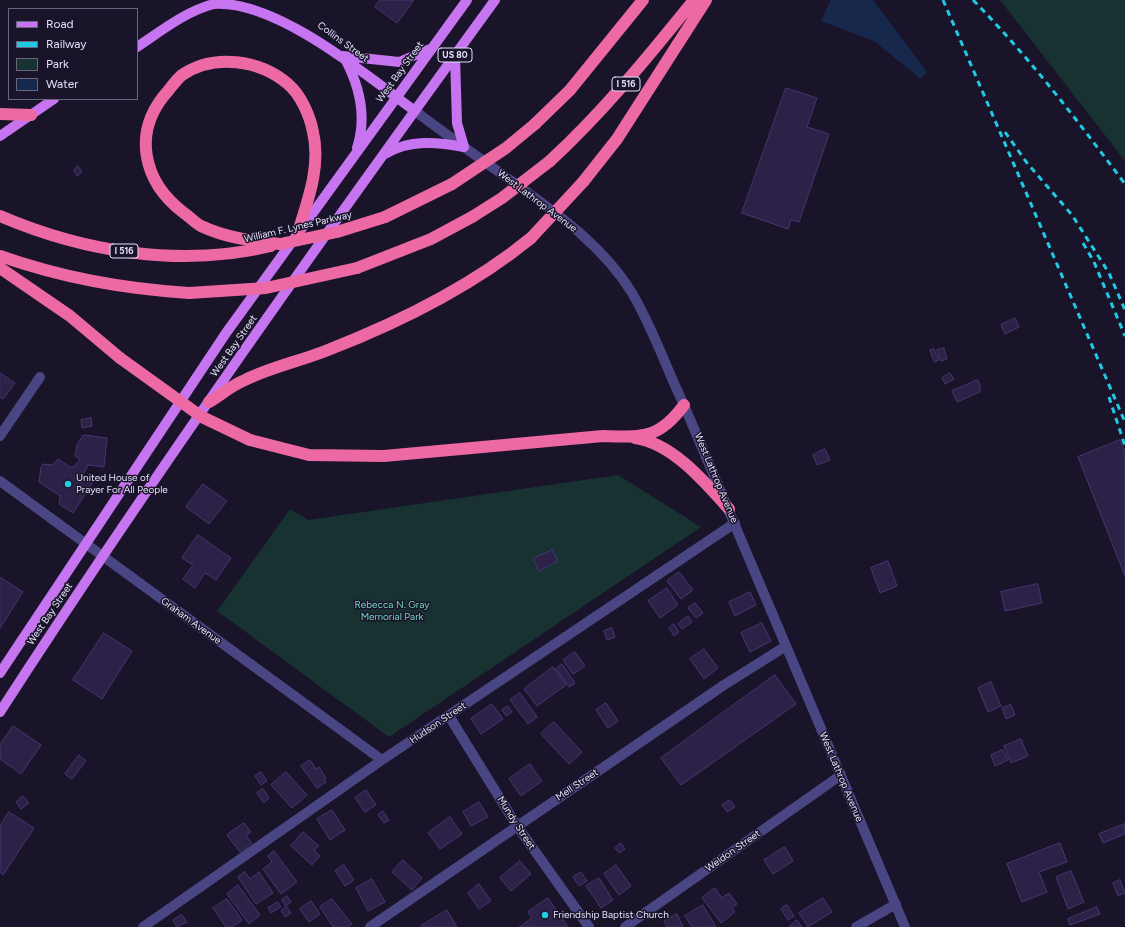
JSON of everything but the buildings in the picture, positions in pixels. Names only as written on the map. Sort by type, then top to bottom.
[{"type":"highway","name":"William F. Lynes Parkway","points":[[0,216],[58,238],[108,249],[173,256],[212,255],[252,246],[280,244],[337,232],[384,217],[452,184],[506,148],[570,90],[643,0]]},
{"type":"highway","name":"I 516","points":[[0,256],[52,273],[120,288],[189,293],[266,288],[357,268],[431,239],[472,217],[502,198],[550,161],[587,126],[626,83],[694,0]]},
{"type":"highway","points":[[209,402],[244,380],[328,350],[390,324],[462,286],[514,252],[531,238],[583,182],[617,139],[706,0]]},
{"type":"highway","points":[[252,246],[224,236],[200,225],[170,202],[149,170],[146,151],[146,130],[156,103],[182,76],[206,64],[229,61],[252,64],[273,73],[289,85],[301,101],[313,132],[316,151],[311,189],[298,232]]},
{"type":"highway","points":[[0,114],[30,115]]},
{"type":"highway","points":[[0,268],[70,316],[120,358],[202,417],[250,440],[309,455],[384,456],[603,436],[650,434],[664,428],[673,421],[684,405]]},
{"type":"highway","points":[[626,436],[642,439],[677,458],[700,477],[729,509]]},
{"type":"main road","name":"West Bay Street","points":[[0,672],[87,544],[226,333],[467,0]]},
{"type":"main road","name":"West Bay Street","points":[[0,712],[209,402],[382,156],[495,0]]},
{"type":"main road","name":"Collins Street","points":[[138,46],[188,14],[202,8],[229,2],[250,2],[290,19],[343,56],[415,111]]},
{"type":"main road","points":[[343,56],[399,62],[432,48]]},
{"type":"main road","points":[[343,56],[353,75],[362,107],[360,134],[354,155]]},
{"type":"main road","points":[[382,156],[391,150],[419,143],[443,143],[464,146],[457,123],[454,56]]},
{"type":"main road","points":[[0,136],[52,100]]},
{"type":"street","name":"West Lathrop Avenue","points":[[415,111],[554,212],[581,234],[607,261],[631,292],[655,337],[905,927]]},
{"type":"street","points":[[0,436],[40,377]]},
{"type":"street","name":"Graham Avenue","points":[[0,481],[382,760]]},
{"type":"street","name":"Hudson Street","points":[[143,927],[382,760],[735,523]]},
{"type":"street","name":"Mell Street","points":[[370,927],[724,684],[786,646]]},
{"type":"street","name":"Mundy Street","points":[[449,716],[517,826],[589,927]]},
{"type":"street","name":"Weldon Street","points":[[626,927],[841,775]]},
{"type":"street","points":[[856,927],[896,904]]},
{"type":"green space","points":[[1000,0],[1125,0],[1125,161]]},
{"type":"green space","name":"Rebecca N. Gray Memorial Park","points":[[618,475],[701,527],[389,737],[217,611],[290,509],[308,520]]},
{"type":"water","points":[[831,0],[873,0],[927,72],[921,79],[874,41],[821,21]]},
{"type":"railway","points":[[943,0],[1125,422]]},
{"type":"railway","points":[[973,0],[1033,66],[1125,184]]},
{"type":"railway","points":[[1005,132],[1027,163],[1072,215],[1109,273],[1125,310]]},
{"type":"railway","points":[[1083,243],[1094,262],[1125,336]]},
{"type":"railway","points":[[1109,397],[1125,446]]},
{"type":"place","name":"United House of Prayer For All People","points":[[68,484]]},
{"type":"place","name":"Friendship Baptist Church","points":[[545,915]]}]
